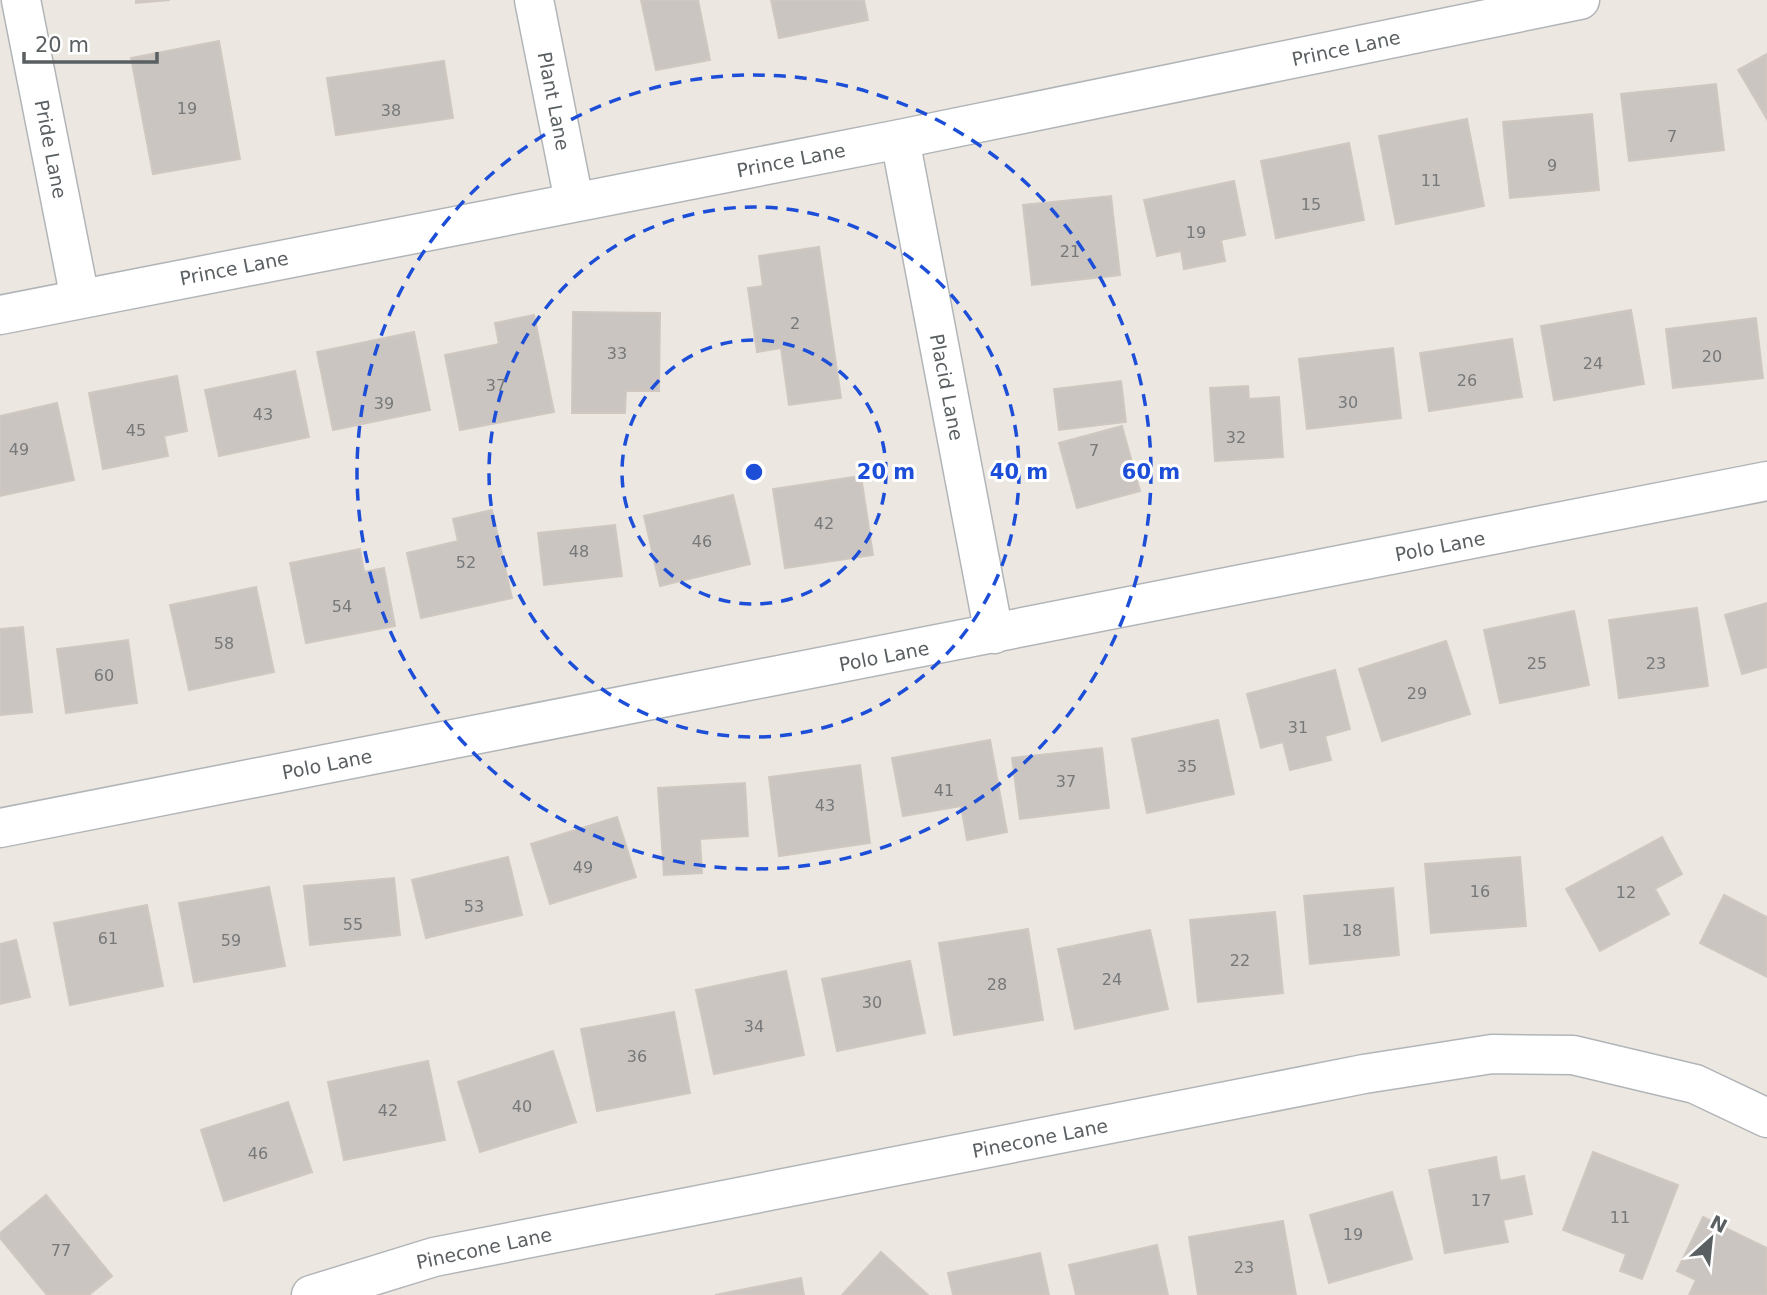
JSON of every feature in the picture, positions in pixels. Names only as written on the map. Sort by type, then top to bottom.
[{"type":"street","name":"Pride Lane","points":[[21,0],[80,299]]},
{"type":"street","name":"Plant Lane","points":[[534,0],[573,201]]},
{"type":"street","name":"Prince Lane","points":[[0,314],[900,139],[1580,0]]},
{"type":"street","name":"Placid Lane","points":[[900,139],[994,634]]},
{"type":"street","name":"Polo Lane","points":[[0,828],[1767,481]]},
{"type":"street","name":"Pinecone Lane","points":[[311,1295],[434,1257],[1364,1074],[1492,1054],[1573,1055],[1600,1061],[1695,1084],[1767,1118]]},
{"type":"building","points":[[136,0],[170,0],[136,3]]},
{"type":"building","points":[[641,0],[698,0],[710,60],[656,70]]},
{"type":"building","points":[[771,0],[864,0],[868,20],[779,38]]},
{"type":"building","points":[[219,41],[240,159],[153,174],[131,58]]},
{"type":"building","points":[[1767,54],[1767,119],[1738,70]]},
{"type":"building","points":[[444,61],[453,118],[336,135],[327,78]]},
{"type":"building","points":[[1716,84],[1724,150],[1629,161],[1621,94]]},
{"type":"building","points":[[1592,114],[1599,190],[1510,198],[1503,122]]},
{"type":"building","points":[[1467,119],[1484,206],[1396,224],[1379,136]]},
{"type":"building","points":[[1349,143],[1364,220],[1276,238],[1261,161]]},
{"type":"building","points":[[1234,181],[1245,235],[1221,240],[1225,261],[1184,269],[1181,251],[1157,256],[1144,200]]},
{"type":"building","points":[[1111,196],[1120,275],[1032,285],[1023,205]]},
{"type":"building","points":[[819,247],[841,398],[789,405],[781,348],[757,352],[748,288],[763,286],[759,256]]},
{"type":"building","points":[[1631,310],[1644,384],[1554,400],[1541,326]]},
{"type":"building","points":[[573,312],[660,313],[659,391],[626,391],[625,413],[572,413]]},
{"type":"building","points":[[534,315],[554,412],[460,430],[445,355],[499,344],[495,323]]},
{"type":"building","points":[[1756,318],[1763,378],[1673,388],[1666,329]]},
{"type":"building","points":[[414,332],[430,410],[333,430],[317,352]]},
{"type":"building","points":[[1512,339],[1522,397],[1429,411],[1420,353]]},
{"type":"building","points":[[1393,348],[1401,418],[1307,429],[1299,359]]},
{"type":"building","points":[[295,371],[309,437],[219,456],[205,390]]},
{"type":"building","points":[[177,376],[187,431],[164,436],[168,456],[103,469],[89,393]]},
{"type":"building","points":[[1121,381],[1126,422],[1059,430],[1054,389]]},
{"type":"building","points":[[1248,386],[1249,399],[1279,397],[1283,457],[1215,461],[1210,388]]},
{"type":"building","points":[[57,403],[74,480],[0,496],[0,416]]},
{"type":"building","points":[[1122,426],[1140,491],[1077,508],[1059,443]]},
{"type":"building","points":[[861,476],[873,555],[785,568],[773,489]]},
{"type":"building","points":[[733,495],[750,564],[660,586],[644,516]]},
{"type":"building","points":[[492,510],[512,598],[421,618],[407,553],[458,541],[453,519]]},
{"type":"building","points":[[615,525],[622,576],[544,585],[538,533]]},
{"type":"building","points":[[360,549],[364,572],[384,568],[395,626],[306,643],[290,563]]},
{"type":"building","points":[[256,587],[274,672],[189,690],[170,605]]},
{"type":"building","points":[[1767,603],[1767,667],[1742,674],[1725,615]]},
{"type":"building","points":[[1697,608],[1708,686],[1619,698],[1609,620]]},
{"type":"building","points":[[1574,611],[1589,685],[1500,703],[1484,630]]},
{"type":"building","points":[[23,627],[32,712],[0,715],[0,629]]},
{"type":"building","points":[[128,640],[137,703],[66,713],[57,649]]},
{"type":"building","points":[[1446,641],[1470,714],[1382,741],[1359,669]]},
{"type":"building","points":[[1335,670],[1350,729],[1325,736],[1331,760],[1290,770],[1283,742],[1261,748],[1247,694]]},
{"type":"building","points":[[1218,720],[1234,794],[1147,813],[1132,739]]},
{"type":"building","points":[[990,740],[1007,832],[967,840],[961,806],[903,816],[892,758]]},
{"type":"building","points":[[1102,748],[1109,808],[1020,819],[1012,758]]},
{"type":"building","points":[[860,765],[870,843],[779,856],[769,777]]},
{"type":"building","points":[[745,783],[748,836],[700,839],[702,873],[664,875],[658,788]]},
{"type":"building","points":[[617,817],[636,877],[550,904],[531,844]]},
{"type":"building","points":[[1662,837],[1682,874],[1655,889],[1669,914],[1600,951],[1566,889]]},
{"type":"building","points":[[508,857],[522,915],[426,938],[412,880]]},
{"type":"building","points":[[1520,857],[1526,926],[1431,933],[1425,864]]},
{"type":"building","points":[[394,878],[400,935],[310,945],[304,886]]},
{"type":"building","points":[[269,887],[285,966],[194,982],[179,903]]},
{"type":"building","points":[[1393,888],[1399,955],[1310,964],[1304,896]]},
{"type":"building","points":[[1724,895],[1767,917],[1767,977],[1700,943]]},
{"type":"building","points":[[147,905],[163,986],[70,1005],[54,923]]},
{"type":"building","points":[[1275,912],[1283,993],[1198,1002],[1190,920]]},
{"type":"building","points":[[1028,929],[1043,1020],[954,1035],[939,943]]},
{"type":"building","points":[[1150,930],[1168,1009],[1075,1029],[1058,949]]},
{"type":"building","points":[[16,940],[30,997],[0,1004],[0,944]]},
{"type":"building","points":[[910,961],[925,1033],[837,1051],[822,979]]},
{"type":"building","points":[[786,971],[804,1055],[714,1074],[696,990]]},
{"type":"building","points":[[674,1012],[690,1093],[597,1111],[581,1029]]},
{"type":"building","points":[[553,1051],[576,1122],[480,1152],[458,1082]]},
{"type":"building","points":[[428,1061],[445,1140],[344,1160],[328,1082]]},
{"type":"building","points":[[288,1102],[312,1172],[224,1201],[201,1130]]},
{"type":"building","points":[[1593,1152],[1678,1185],[1642,1279],[1620,1271],[1626,1254],[1563,1230]]},
{"type":"building","points":[[1496,1157],[1500,1181],[1524,1176],[1532,1214],[1503,1220],[1508,1242],[1445,1253],[1429,1170]]},
{"type":"building","points":[[1392,1192],[1412,1259],[1329,1283],[1310,1215]]},
{"type":"building","points":[[46,1195],[112,1276],[89,1295],[47,1295],[0,1238],[0,1233]]},
{"type":"building","points":[[1703,1217],[1767,1248],[1767,1295],[1689,1295],[1696,1280],[1677,1271]]},
{"type":"building","points":[[1283,1221],[1296,1295],[1198,1295],[1189,1237]]},
{"type":"building","points":[[1157,1245],[1168,1295],[1076,1295],[1069,1265]]},
{"type":"building","points":[[881,1252],[928,1295],[842,1295]]},
{"type":"building","points":[[1040,1253],[1049,1295],[953,1295],[948,1273]]},
{"type":"building","points":[[801,1278],[804,1295],[715,1295]]}]
